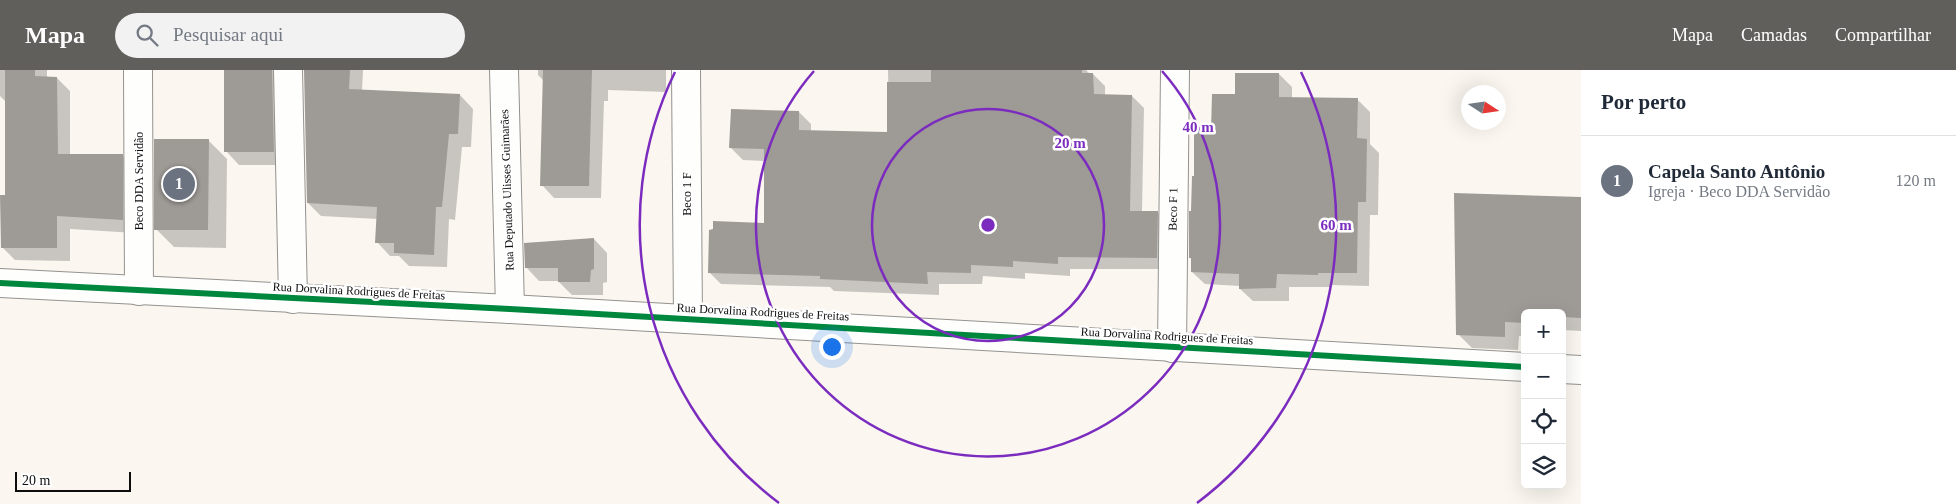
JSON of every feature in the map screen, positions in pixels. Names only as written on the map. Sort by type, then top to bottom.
[{"type":"street","name":"Beco DDA Servidão","points":[[138,70],[139,292]]},
{"type":"street","points":[[288,70],[293,299]]},
{"type":"street","name":"Rua Deputado Ulisses Guimarães","points":[[504,70],[510,309]]},
{"type":"street","name":"Beco 1 F","points":[[686,70],[688,319]]},
{"type":"street","name":"Beco F 1","points":[[1172,348],[1175,70]]},
{"type":"street","name":"Rua Dorvalina Rodrigues de Freitas","points":[[0,284],[510,309],[1521,367]]},
{"type":"street","points":[[1566,369],[1581,370]]},
{"type":"building","points":[[5,70],[35,70],[35,76],[57,77],[58,154],[123,154],[123,220],[57,216],[57,248],[1,248],[0,195],[5,195]]},
{"type":"building","points":[[224,70],[272,70],[274,152],[224,152]]},
{"type":"building","points":[[304,70],[350,70],[349,89],[460,94],[458,134],[449,134],[442,207],[436,207],[434,255],[394,253],[394,243],[375,243],[377,207],[307,203]]},
{"type":"building","points":[[543,70],[592,70],[589,186],[540,186]]},
{"type":"building","points":[[931,70],[1082,70],[1082,73],[1093,73],[1094,94],[1132,95],[1130,211],[1158,211],[1157,258],[1058,257],[1058,264],[1013,261],[1013,267],[971,265],[971,273],[927,272],[928,284],[820,279],[820,276],[708,273],[709,230],[713,229],[713,221],[764,223],[764,149],[729,148],[731,109],[799,111],[799,130],[887,132],[887,82],[931,82]]},
{"type":"building","points":[[1235,73],[1279,73],[1279,97],[1358,98],[1357,138],[1367,139],[1366,202],[1358,202],[1357,273],[1318,273],[1318,275],[1277,274],[1276,288],[1239,289],[1239,274],[1191,272],[1191,258],[1189,258],[1189,211],[1191,211],[1192,176],[1194,176],[1194,130],[1211,130],[1212,94],[1235,94]]},
{"type":"building","points":[[154,139],[209,139],[208,230],[154,230]]},
{"type":"building","points":[[1454,193],[1581,197],[1581,318],[1566,317],[1566,309],[1521,309],[1521,323],[1505,322],[1505,337],[1456,335]]},
{"type":"building","points":[[594,238],[594,269],[591,270],[590,282],[558,282],[558,268],[525,268],[524,243]]},
{"type":"cycle path","points":[[0,283],[510,309],[1521,367]]},
{"type":"place","name":"Capela Santo Antônio","points":[[179,184]]}]
